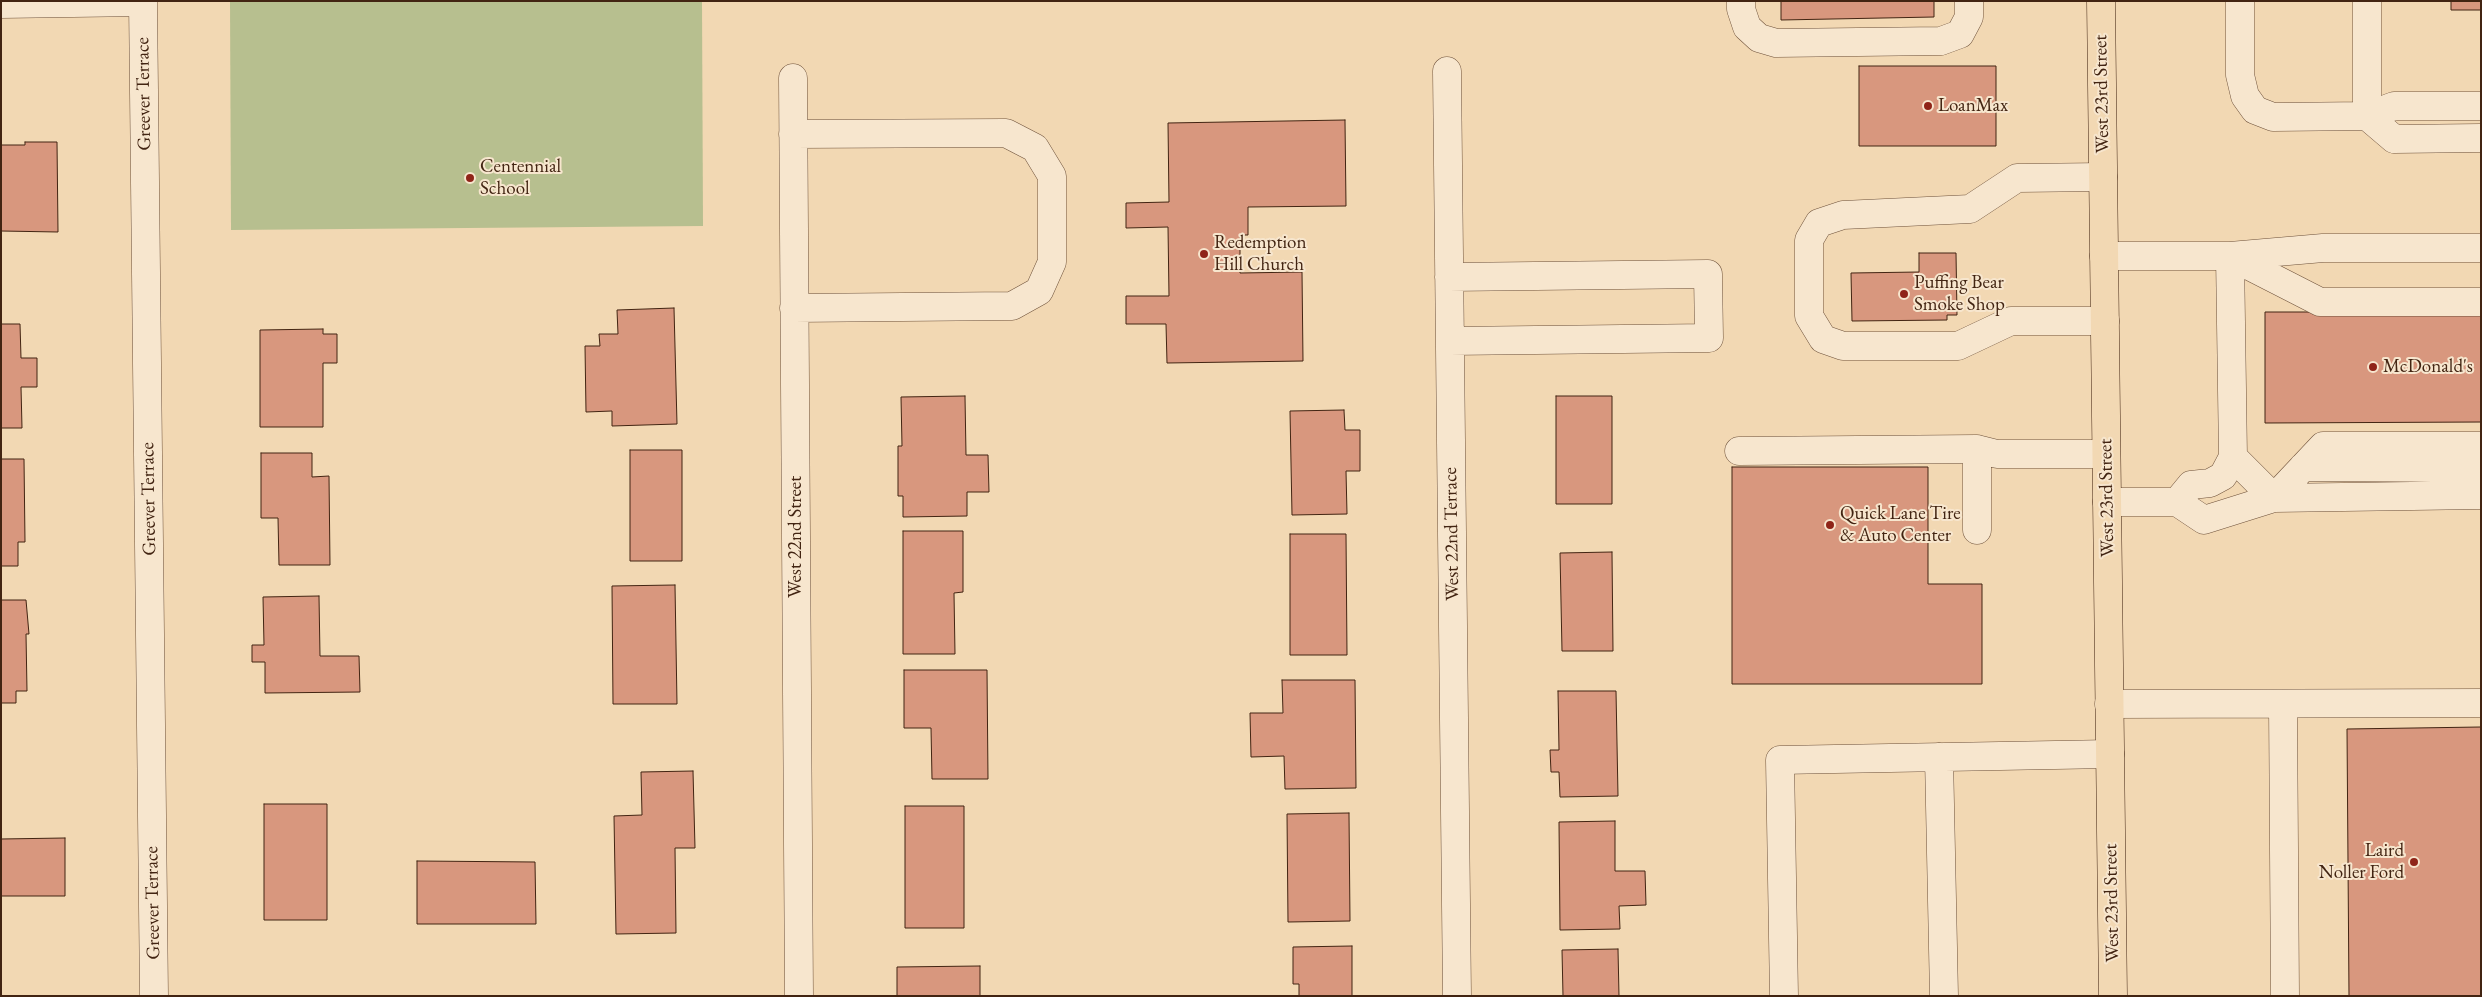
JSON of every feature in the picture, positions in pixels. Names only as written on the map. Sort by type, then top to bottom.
[{"type":"main road","name":"West 23rd Street","points":[[2101,1],[2113,996]]},
{"type":"street","points":[[1741,1],[1741,9],[1747,27],[1759,38],[1776,42],[1941,41],[1960,34],[1969,18],[1969,1]]},
{"type":"street","points":[[2240,1],[2240,75],[2245,96],[2255,110],[2273,117],[2367,116],[2394,106],[2481,106]]},
{"type":"street","points":[[2367,1],[2367,116],[2394,139],[2481,138]]},
{"type":"street","points":[[1,4],[143,2]]},
{"type":"street","name":"Greever Terrace","points":[[143,2],[154,996]]},
{"type":"street","name":"West 22nd Terrace","points":[[1447,72],[1457,996]]},
{"type":"street","name":"West 22nd Street","points":[[793,78],[798,996]]},
{"type":"street","points":[[793,134],[1006,133],[1034,148],[1052,176],[1052,262],[1039,291],[1012,306],[794,308]]},
{"type":"street","points":[[2103,177],[2017,178],[1970,209],[1843,214],[1819,223],[1808,240],[1809,316],[1823,339],[1843,346],[1958,346],[2011,321],[2105,321]]},
{"type":"street","points":[[2104,256],[2230,256],[2323,248],[2481,248]]},
{"type":"street","points":[[2230,256],[2320,302],[2481,302]]},
{"type":"street","points":[[2177,502],[2191,485],[2210,483],[2223,476],[2233,457],[2230,256]]},
{"type":"street","points":[[1449,277],[1708,274],[1709,338],[1450,341]]},
{"type":"street","points":[[2274,498],[2323,446],[2481,446]]},
{"type":"street","points":[[1977,449],[1977,530]]},
{"type":"street","points":[[1739,451],[1977,449],[1997,454],[2106,454]]},
{"type":"street","points":[[2233,457],[2274,498]]},
{"type":"street","points":[[2303,467],[2481,468]]},
{"type":"street","points":[[2107,502],[2177,502],[2204,520],[2274,498],[2481,495]]},
{"type":"street","points":[[2109,704],[2481,703]]},
{"type":"street","points":[[2283,704],[2285,996]]},
{"type":"street","points":[[1784,996],[1780,760],[2110,754]]},
{"type":"street","points":[[1939,757],[1944,996]]},
{"type":"green space","name":"Centennial School","points":[[230,1],[702,1],[703,226],[231,230]]},
{"type":"building","points":[[1781,1],[1934,1],[1934,17],[1781,20]]},
{"type":"building","points":[[2451,1],[2481,1],[2481,10],[2451,10]]},
{"type":"building","name":"LoanMax","points":[[1859,66],[1996,66],[1996,146],[1859,146]]},
{"type":"building","name":"Redemption Hill Church","points":[[1345,120],[1346,206],[1248,207],[1248,235],[1240,235],[1240,273],[1302,272],[1303,361],[1167,363],[1166,324],[1126,324],[1126,296],[1169,296],[1168,227],[1126,228],[1126,203],[1169,202],[1168,123]]},
{"type":"building","points":[[25,142],[57,142],[58,232],[1,231],[1,145],[25,145]]},
{"type":"building","name":"Puffing Bear Smoke Shop","points":[[1919,253],[1956,253],[1957,315],[1947,315],[1947,320],[1852,321],[1851,273],[1919,272]]},
{"type":"building","name":"McDonald's","points":[[2481,305],[2481,422],[2265,423],[2265,312],[2348,312]]},
{"type":"building","points":[[674,308],[677,424],[612,426],[612,411],[586,412],[585,346],[600,346],[599,334],[618,334],[617,310]]},
{"type":"building","points":[[1,324],[20,324],[21,358],[37,358],[37,387],[21,387],[22,428],[1,428]]},
{"type":"building","points":[[323,329],[323,334],[337,334],[337,363],[323,363],[323,427],[260,427],[260,330]]},
{"type":"building","points":[[965,396],[966,455],[988,455],[989,492],[967,492],[967,516],[903,517],[903,496],[898,496],[898,446],[902,446],[901,397]]},
{"type":"building","points":[[1556,396],[1612,396],[1612,504],[1556,504]]},
{"type":"building","points":[[1344,410],[1345,430],[1360,430],[1360,471],[1346,471],[1347,514],[1292,515],[1290,411]]},
{"type":"building","points":[[630,450],[682,450],[682,561],[630,561]]},
{"type":"building","points":[[261,453],[312,453],[312,477],[329,476],[330,565],[279,565],[278,518],[261,518]]},
{"type":"building","points":[[1,459],[24,459],[25,542],[18,542],[18,566],[1,566]]},
{"type":"building","name":"Quick Lane Tire & Auto Center","points":[[1732,467],[1928,467],[1928,584],[1982,584],[1982,684],[1732,684]]},
{"type":"building","points":[[903,531],[963,531],[963,592],[954,593],[955,654],[903,654]]},
{"type":"building","points":[[1290,534],[1346,534],[1347,655],[1290,655]]},
{"type":"building","points":[[1612,552],[1613,651],[1562,651],[1560,553]]},
{"type":"building","points":[[675,585],[677,704],[613,704],[612,586]]},
{"type":"building","points":[[319,596],[320,656],[359,656],[360,692],[265,693],[265,662],[252,662],[252,645],[264,645],[263,597]]},
{"type":"building","points":[[1,600],[26,600],[29,634],[26,634],[27,691],[16,691],[16,703],[1,703]]},
{"type":"building","points":[[904,670],[987,670],[988,779],[932,779],[931,728],[904,728]]},
{"type":"building","points":[[1282,680],[1355,680],[1356,788],[1285,789],[1284,756],[1251,757],[1250,713],[1283,713]]},
{"type":"building","points":[[1558,691],[1616,691],[1618,796],[1560,797],[1559,772],[1551,772],[1550,750],[1559,750]]},
{"type":"building","name":"Laird Noller Ford","points":[[2481,727],[2481,996],[2349,996],[2347,729]]},
{"type":"building","points":[[693,771],[695,848],[675,848],[676,933],[616,934],[614,816],[642,815],[641,772]]},
{"type":"building","points":[[264,804],[327,804],[327,920],[264,920]]},
{"type":"building","points":[[905,806],[964,806],[964,928],[905,928]]},
{"type":"building","points":[[1349,813],[1350,921],[1288,922],[1287,814]]},
{"type":"building","points":[[1615,821],[1615,871],[1645,871],[1646,905],[1619,906],[1620,929],[1560,930],[1559,822]]},
{"type":"building","points":[[65,838],[65,896],[1,896],[1,839]]},
{"type":"building","points":[[417,861],[535,862],[536,924],[417,924]]},
{"type":"building","points":[[1352,946],[1352,996],[1299,996],[1299,984],[1293,984],[1293,947]]},
{"type":"building","points":[[1618,949],[1619,996],[1563,996],[1562,950]]},
{"type":"building","points":[[980,966],[980,996],[897,996],[897,967]]},
{"type":"place","name":"LoanMax","points":[[1928,106]]},
{"type":"place","name":"Centennial School","points":[[470,178]]},
{"type":"place","name":"Redemption Hill Church","points":[[1204,254]]},
{"type":"place","name":"Puffing Bear Smoke Shop","points":[[1904,294]]},
{"type":"place","name":"McDonald's","points":[[2373,367]]},
{"type":"place","name":"Quick Lane Tire & Auto Center","points":[[1830,525]]},
{"type":"place","name":"Laird Noller Ford","points":[[2414,862]]}]
